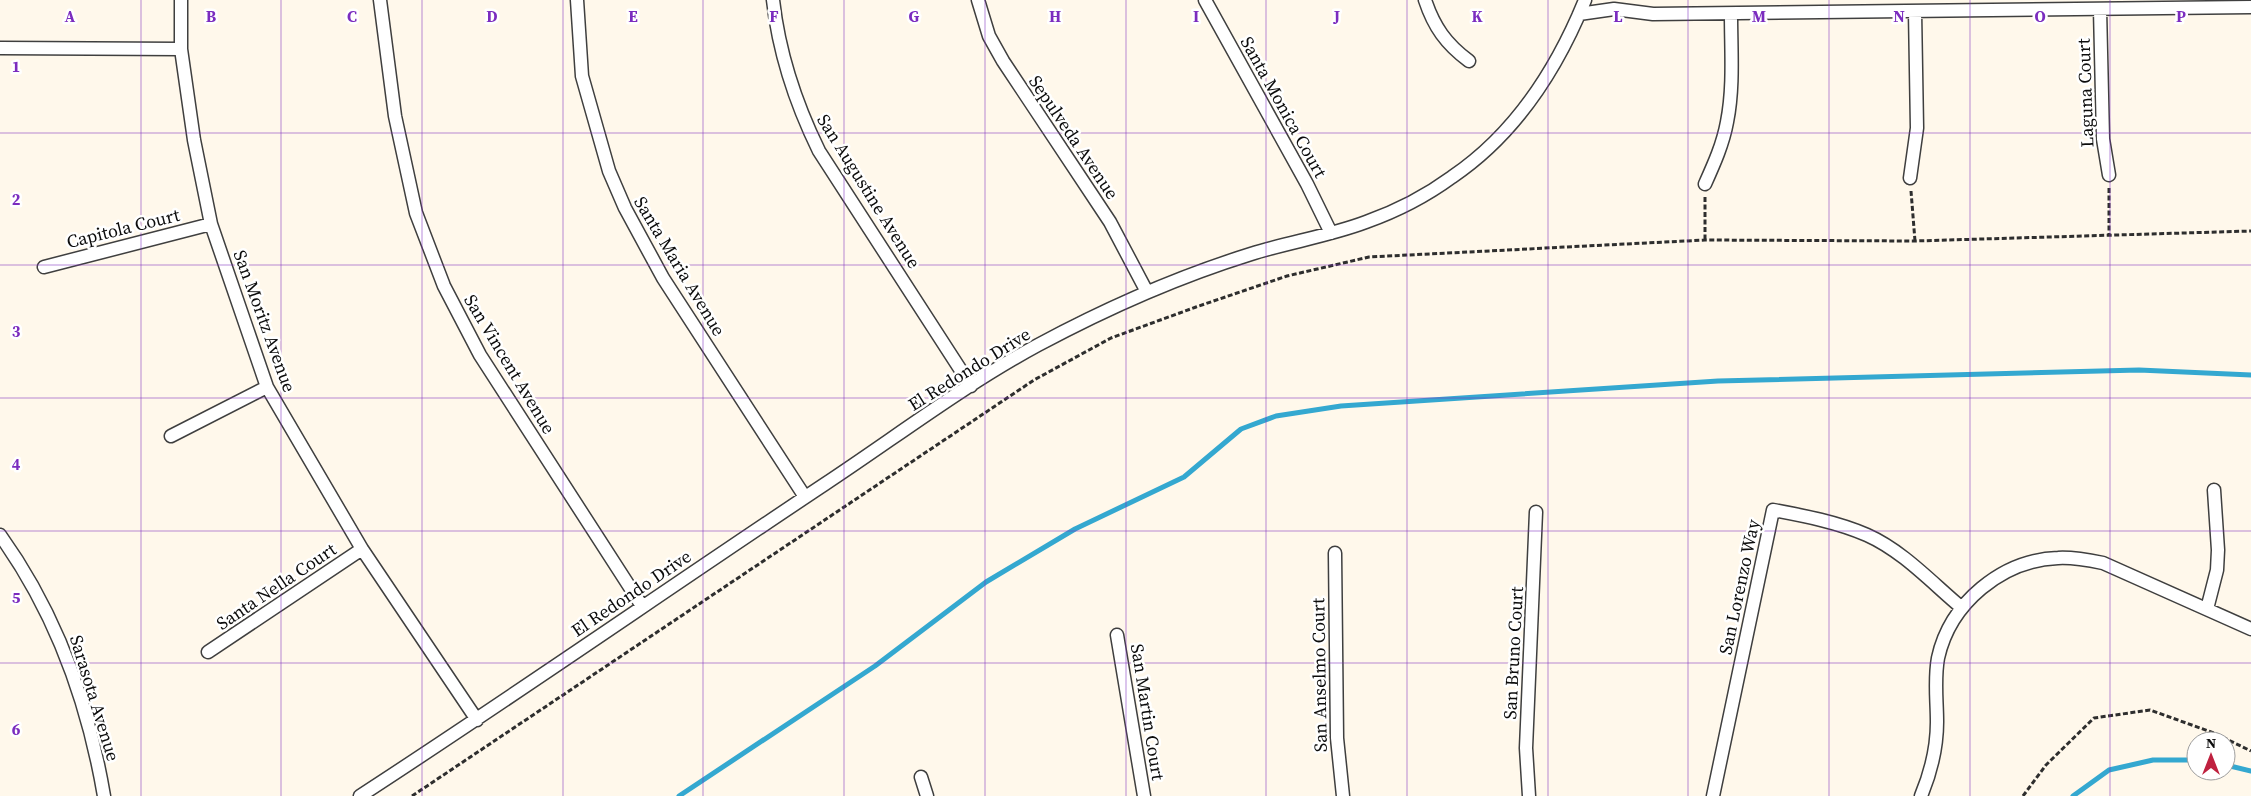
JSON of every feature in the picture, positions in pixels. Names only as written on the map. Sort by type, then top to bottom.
[{"type":"street","name":"San Moritz Avenue","points":[[181,0],[182,49],[194,140],[212,224],[267,387],[362,549],[477,720]]},
{"type":"street","name":"San Vincent Avenue","points":[[380,0],[395,116],[416,213],[444,286],[491,372],[642,606]]},
{"type":"street","name":"Santa Maria Avenue","points":[[577,0],[582,76],[609,171],[624,208],[663,278],[805,497]]},
{"type":"street","name":"San Augustine Avenue","points":[[773,0],[777,33],[786,74],[801,113],[819,151],[971,386]]},
{"type":"street","name":"Sepulveda Avenue","points":[[978,0],[989,36],[1003,61],[1110,222],[1147,292]]},
{"type":"street","name":"Santa Monica Court","points":[[1205,0],[1332,233]]},
{"type":"street","points":[[1424,0],[1432,22],[1440,34],[1447,43],[1469,60]]},
{"type":"street","name":"El Redondo Drive","points":[[360,796],[477,720],[642,606],[971,386],[1035,347],[1099,313],[1147,292],[1251,254],[1364,223],[1406,205],[1442,184],[1476,159],[1520,113],[1540,86],[1562,50],[1585,0]]},
{"type":"street","points":[[1579,14],[1614,9],[1652,14],[1731,14],[2251,7]]},
{"type":"street","name":"Laguna Court","points":[[2100,9],[2102,139],[2109,175]]},
{"type":"street","points":[[1910,178],[1917,128],[1915,11]]},
{"type":"street","points":[[1705,184],[1719,153],[1727,124],[1731,93],[1731,14]]},
{"type":"street","points":[[0,48],[182,49]]},
{"type":"street","name":"Capitola Court","points":[[44,266],[212,224]]},
{"type":"street","points":[[171,436],[267,387]]},
{"type":"street","points":[[2207,609],[2216,570],[2218,550],[2214,490]]},
{"type":"street","name":"San Lorenzo Way","points":[[1713,796],[1773,510],[1844,526],[1869,536],[1907,561],[1962,608]]},
{"type":"street","name":"San Bruno Court","points":[[1529,796],[1526,748],[1536,512]]},
{"type":"street","name":"Sarasota Avenue","points":[[0,535],[17,559],[60,637],[89,725],[104,796]]},
{"type":"street","name":"Santa Nella Court","points":[[208,652],[362,549]]},
{"type":"street","name":"San Anselmo Court","points":[[1334,554],[1337,738],[1344,796]]},
{"type":"street","points":[[1921,796],[1934,751],[1937,723],[1935,678],[1939,656],[1947,633],[1962,608],[1976,592],[1994,578],[2015,567],[2035,561],[2057,558],[2080,558],[2103,563],[2251,629]]},
{"type":"street","name":"San Martin Court","points":[[1117,634],[1144,796]]},
{"type":"street","points":[[921,777],[927,796]]},
{"type":"path","points":[[2109,175],[2109,236]]},
{"type":"path","points":[[1910,178],[1915,241]]},
{"type":"path","points":[[1705,184],[1705,240]]},
{"type":"path","points":[[412,796],[1034,380],[1111,338],[1287,276],[1369,257],[1705,240],[1915,241],[2251,231]]},
{"type":"path","points":[[2023,796],[2046,765],[2094,718],[2150,710],[2214,733],[2251,751]]},
{"type":"waterway","points":[[679,796],[875,666],[986,582],[1075,529],[1184,477],[1241,429],[1276,416],[1341,406],[1718,381],[2139,370],[2251,375]]},
{"type":"waterway","points":[[2073,796],[2109,770],[2153,760],[2186,760]]},
{"type":"waterway","points":[[2236,767],[2251,771]]}]
